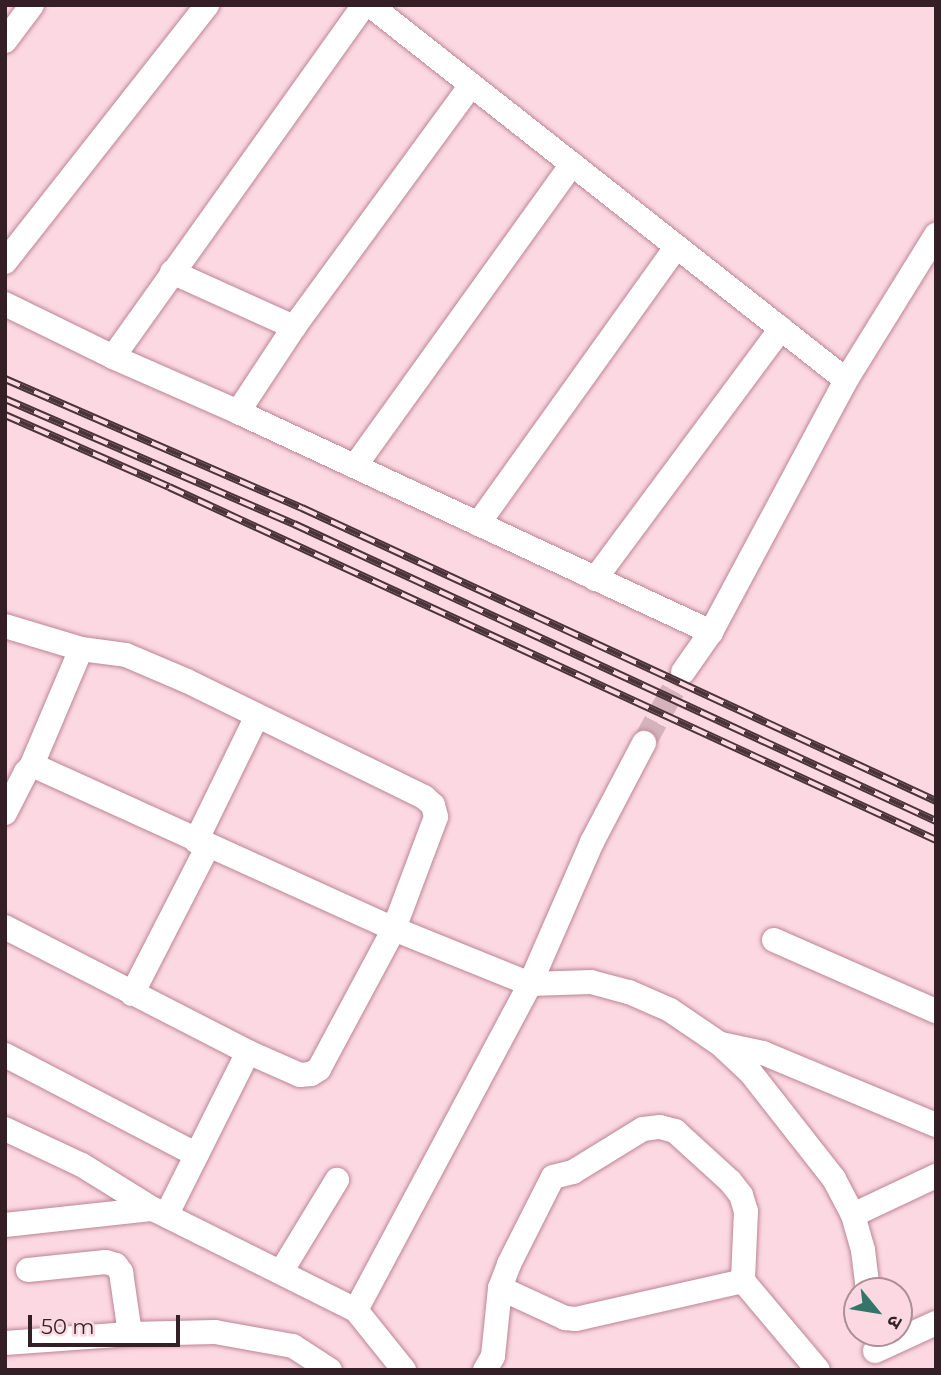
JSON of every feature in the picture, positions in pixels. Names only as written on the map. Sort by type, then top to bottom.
[{"type":"street","points":[[9,27],[32,5]]},
{"type":"street","points":[[5,262],[207,5]]},
{"type":"street","points":[[113,357],[364,5]]},
{"type":"street","points":[[370,5],[846,380]]},
{"type":"street","points":[[238,412],[294,327],[471,85]]},
{"type":"street","points":[[355,466],[572,164]]},
{"type":"street","points":[[683,672],[711,632],[846,380],[936,235]]},
{"type":"street","points":[[478,524],[677,247]]},
{"type":"street","points":[[172,272],[294,327]]},
{"type":"street","points":[[5,304],[113,357],[238,412],[711,632]]},
{"type":"street","points":[[595,579],[781,329]]},
{"type":"street","points":[[5,626],[81,649],[126,655],[424,797],[433,805],[436,817],[394,929],[319,1069],[300,1075],[132,994],[5,927]]},
{"type":"street","points":[[8,800],[31,767],[81,649]]},
{"type":"street","points":[[132,994],[257,716]]},
{"type":"street","points":[[356,1310],[530,984],[592,842],[644,743]]},
{"type":"street","points":[[31,767],[48,772],[394,929],[530,984],[591,982],[629,992],[670,1010],[720,1044],[751,1073],[834,1179],[853,1214],[863,1250],[866,1277]]},
{"type":"street","points":[[774,940],[936,1011]]},
{"type":"street","points":[[720,1044],[763,1054],[936,1125]]},
{"type":"street","points":[[160,1211],[197,1155],[248,1052]]},
{"type":"street","points":[[5,1055],[197,1155]]},
{"type":"street","points":[[485,1370],[493,1356],[500,1288],[509,1264],[554,1177],[573,1172],[643,1129],[660,1127],[675,1131],[730,1181],[741,1195],[746,1211],[743,1281],[752,1295],[818,1370]]},
{"type":"street","points":[[7,1132],[82,1166],[160,1211],[356,1310],[404,1370]]},
{"type":"street","points":[[853,1214],[936,1176]]},
{"type":"street","points":[[281,1272],[337,1180]]},
{"type":"street","points":[[5,1225],[160,1211]]},
{"type":"street","points":[[28,1270],[106,1262],[116,1265],[121,1272],[130,1334]]},
{"type":"street","points":[[500,1288],[565,1318],[576,1320],[743,1281]]},
{"type":"street","points":[[875,1351],[936,1323]]},
{"type":"street","points":[[5,1343],[130,1334],[215,1332],[293,1346],[330,1370]]},
{"type":"tunnel","points":[[644,743],[683,672]]},
{"type":"railway","points":[[5,379],[302,508],[936,801]]},
{"type":"railway","points":[[5,399],[294,524],[936,821]]},
{"type":"railway","points":[[5,415],[169,487],[936,840]]}]
